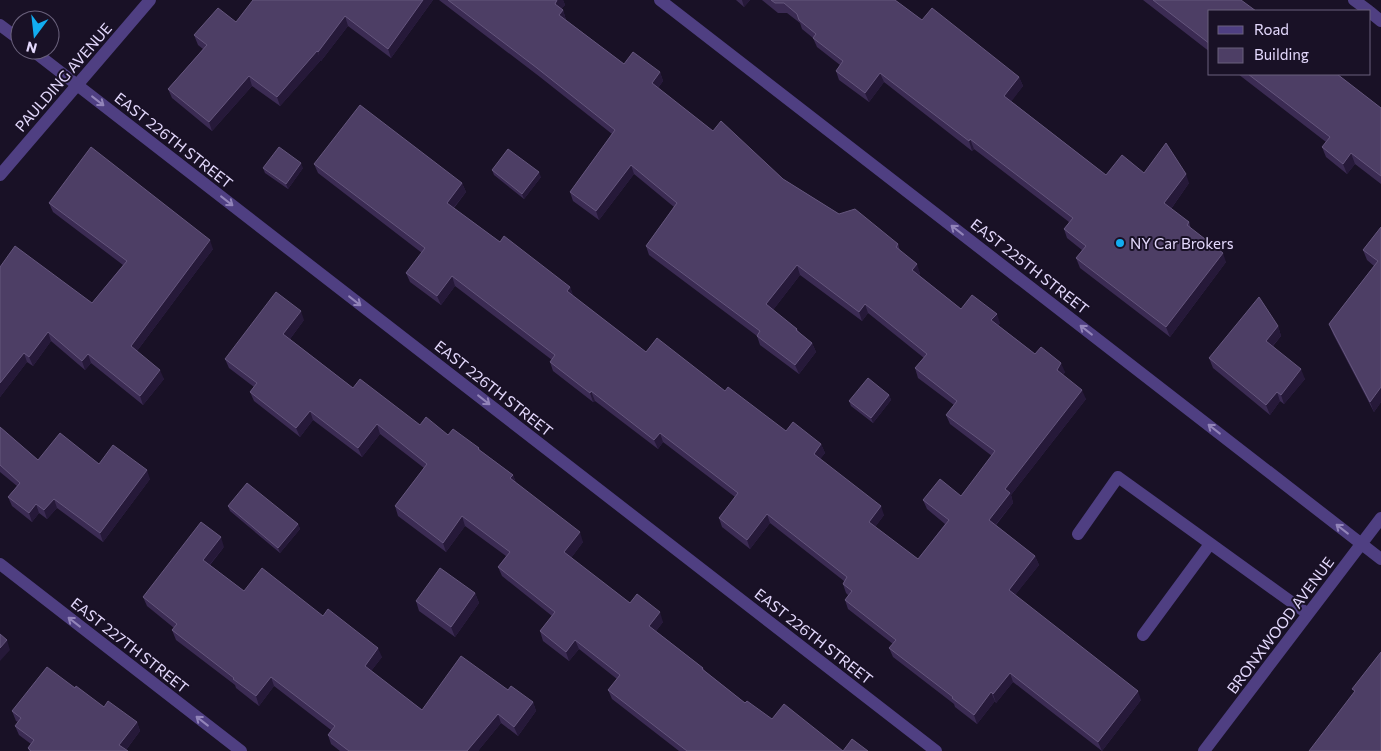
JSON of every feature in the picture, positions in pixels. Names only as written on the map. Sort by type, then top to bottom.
[{"type":"street","name":"PAULDING AVENUE","points":[[0,175],[150,0]]},
{"type":"street","name":"EAST 225TH STREET","points":[[660,0],[1381,559]]},
{"type":"street","points":[[1354,0],[1366,10]]},
{"type":"street","name":"EAST 226TH STREET","points":[[45,60],[936,751]]},
{"type":"street","points":[[1078,534],[1118,477],[1308,614]]},
{"type":"street","name":"BRONXWOOD AVENUE","points":[[1204,751],[1381,518]]},
{"type":"street","points":[[1143,635],[1210,544]]},
{"type":"street","name":"EAST 227TH STREET","points":[[0,564],[241,751]]},
{"type":"building","points":[[253,0],[423,0],[388,49],[345,16],[318,52],[277,97],[249,76],[209,122],[168,89],[207,45],[194,35],[218,8],[236,22]]},
{"type":"building","points":[[448,0],[557,0],[555,4],[563,10],[559,15],[624,64],[633,52],[660,72],[652,83],[713,131],[721,121],[783,179],[839,214],[855,209],[898,244],[896,247],[917,264],[912,270],[961,309],[972,295],[997,314],[991,320],[1035,354],[1041,347],[1061,363],[1057,370],[1082,390],[1005,489],[1010,493],[989,520],[1035,556],[1009,590],[1138,691],[1098,742],[1010,673],[993,694],[991,692],[974,715],[889,648],[896,640],[845,600],[852,591],[843,584],[847,577],[767,514],[747,540],[719,518],[738,493],[660,433],[654,440],[591,391],[590,393],[550,362],[555,355],[452,276],[437,296],[406,273],[425,248],[314,164],[360,105],[462,183],[447,203],[500,242],[504,236],[570,287],[567,291],[646,352],[657,338],[725,391],[728,387],[786,431],[793,422],[821,444],[814,454],[881,506],[869,522],[918,559],[949,520],[923,500],[940,479],[961,496],[995,451],[946,415],[957,401],[915,368],[927,354],[865,304],[859,312],[797,265],[766,304],[812,343],[795,365],[757,336],[760,331],[646,246],[677,203],[631,165],[596,211],[570,192],[615,130]]},
{"type":"building","points":[[771,0],[895,0],[922,20],[932,8],[1019,77],[1004,96],[1106,175],[1122,155],[1144,173],[1166,143],[1186,174],[1164,203],[1189,222],[1187,225],[1223,253],[1166,327],[1076,258],[1086,246],[1064,229],[1073,218],[880,73],[865,93],[836,71],[843,61],[813,38],[816,34],[799,20],[797,14],[784,3],[775,3]]},
{"type":"building","points":[[1153,0],[1241,0],[1255,10],[1208,10],[1208,42]]},
{"type":"building","points":[[1249,75],[1338,75],[1381,108],[1381,176],[1351,153],[1343,164],[1322,147],[1330,137]]},
{"type":"building","points":[[91,147],[210,240],[131,346],[160,370],[140,396],[88,354],[82,361],[48,332],[29,357],[24,353],[0,383],[0,267],[15,246],[92,303],[127,261],[49,203]]},
{"type":"building","points":[[279,147],[301,163],[286,184],[263,168]]},
{"type":"building","points":[[508,149],[539,172],[522,194],[492,170]]},
{"type":"building","points":[[1381,227],[1381,387],[1370,402],[1329,324],[1378,261],[1363,250]]},
{"type":"building","points":[[276,292],[301,311],[283,334],[353,388],[360,379],[420,425],[426,417],[448,435],[453,429],[479,448],[513,475],[510,478],[580,532],[564,552],[630,603],[637,594],[660,612],[649,626],[745,703],[747,701],[772,719],[784,704],[843,751],[687,751],[608,690],[620,675],[575,640],[566,652],[540,631],[555,612],[498,567],[510,552],[462,516],[443,543],[395,506],[427,464],[377,424],[358,448],[310,411],[296,428],[250,392],[257,383],[225,359]]},
{"type":"building","points":[[1259,297],[1278,326],[1266,341],[1301,369],[1281,395],[1277,392],[1266,405],[1209,358]]},
{"type":"building","points":[[868,378],[889,395],[871,418],[849,401]]},
{"type":"building","points":[[0,427],[38,460],[60,433],[99,464],[113,445],[147,470],[100,533],[54,499],[44,510],[36,504],[29,513],[8,497],[20,483],[0,465]]},
{"type":"building","points":[[247,483],[298,524],[278,548],[228,506]]},
{"type":"building","points":[[201,522],[221,537],[203,560],[244,591],[262,568],[323,616],[328,609],[378,648],[365,666],[422,710],[461,656],[508,690],[511,686],[533,702],[514,727],[498,714],[467,751],[349,751],[328,735],[335,726],[271,677],[256,696],[172,630],[177,624],[143,597]]},
{"type":"building","points":[[440,568],[475,593],[451,627],[416,601]]},
{"type":"building","points":[[0,634],[7,640],[0,648]]},
{"type":"building","points":[[1381,652],[1381,751],[1309,751],[1355,691],[1352,689]]},
{"type":"building","points":[[47,667],[104,707],[108,701],[137,722],[119,745],[128,751],[31,751],[28,748],[34,740],[15,726],[21,718],[12,711]]},
{"type":"building","points":[[852,739],[868,751],[843,751]]},
{"type":"place","name":"NY Car Brokers","points":[[1120,243]]}]
